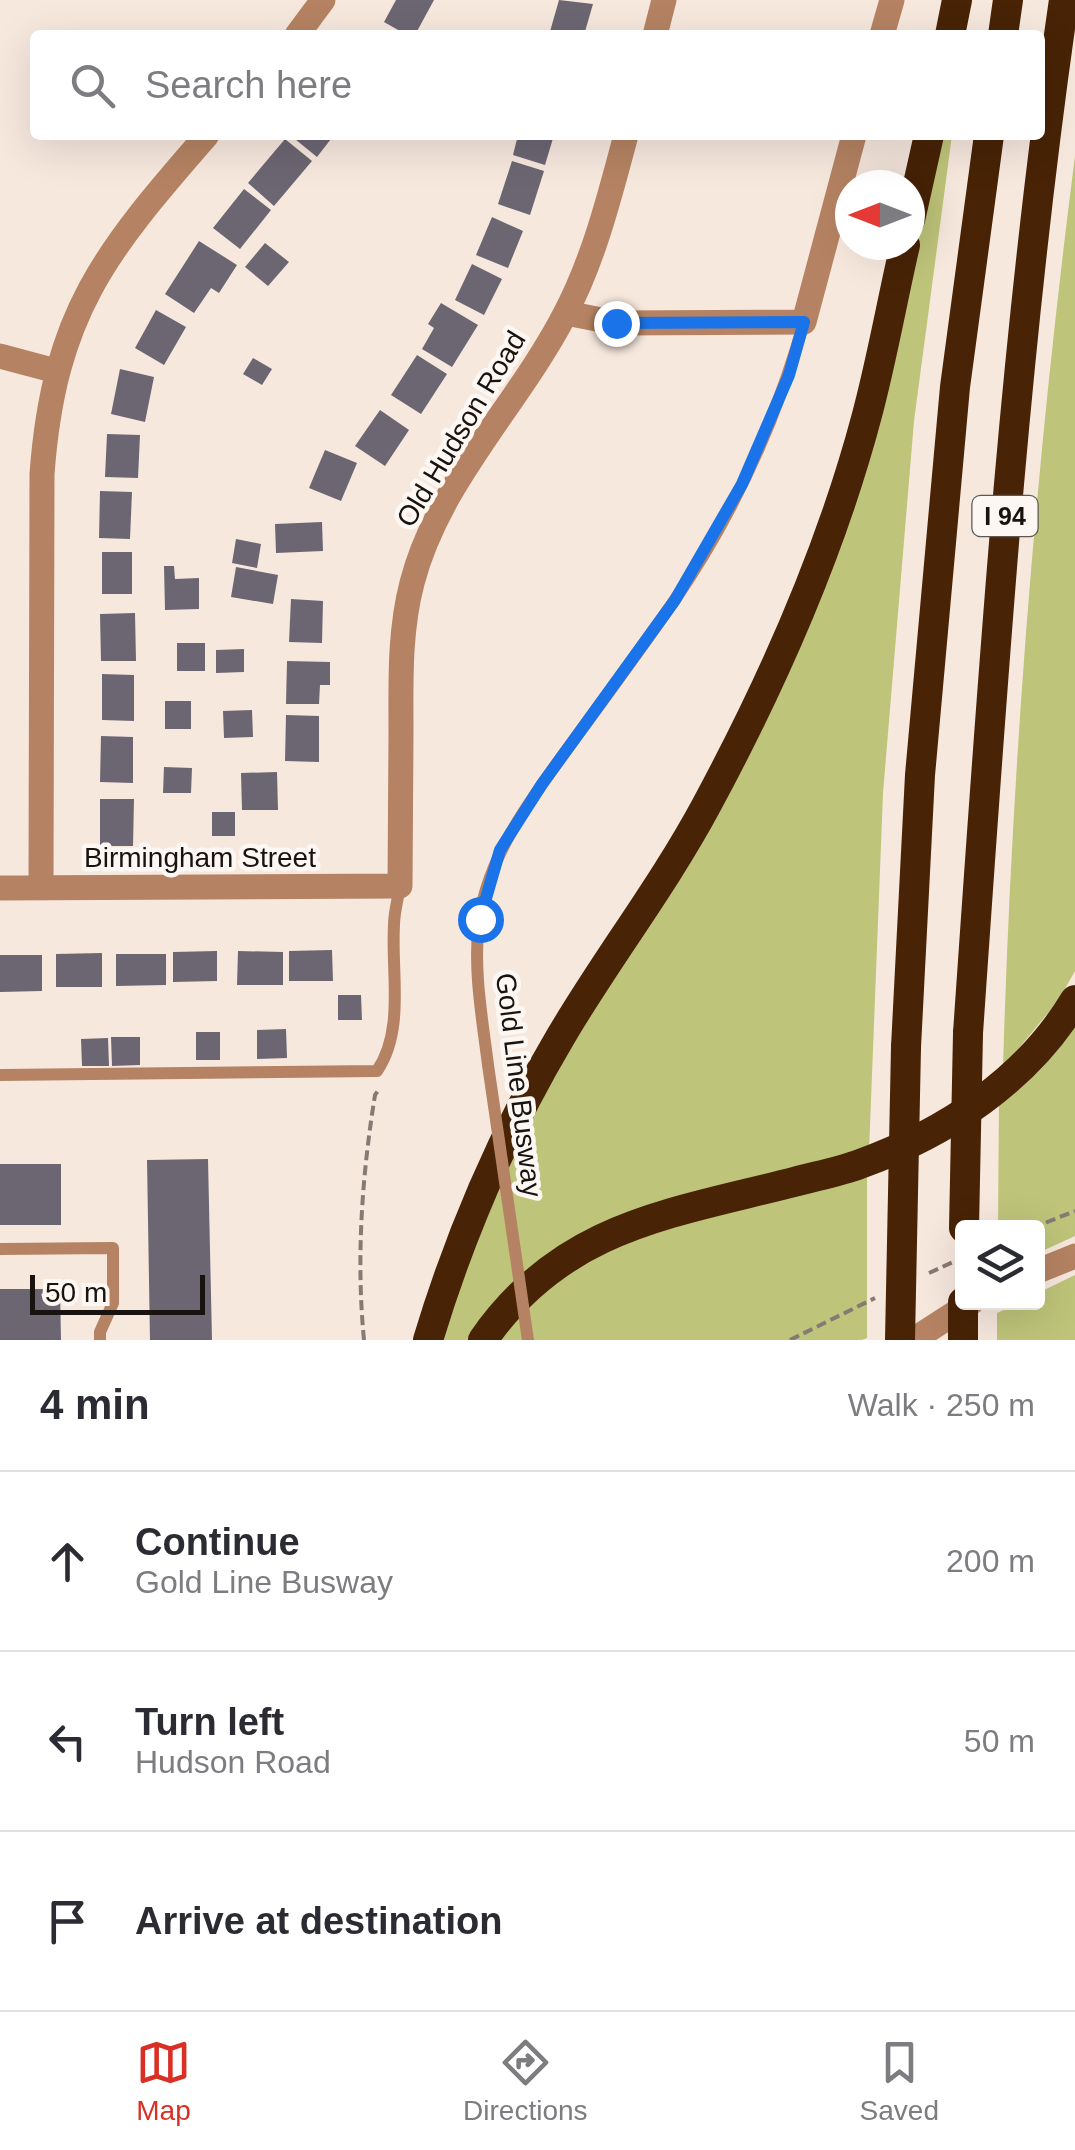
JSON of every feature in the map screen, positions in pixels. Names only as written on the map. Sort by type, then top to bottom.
[{"type":"highway","points":[[951,30],[958,0]]},
{"type":"highway","points":[[1004,30],[1008,0]]},
{"type":"highway","name":"I 94","points":[[964,1220],[968,1033],[993,650],[1016,387],[1064,0]]},
{"type":"highway","points":[[921,170],[928,140]]},
{"type":"highway","name":"I 94","points":[[900,1340],[906,1047],[920,775],[953,407],[988,140]]},
{"type":"highway","points":[[428,1340],[479,1196],[520,1109],[562,1034],[705,808],[794,626],[836,516],[868,414],[901,260]]},
{"type":"highway","points":[[483,1340],[517,1298],[552,1267],[616,1230],[860,1164],[956,1120],[1007,1080],[1044,1042],[1075,1000]]},
{"type":"highway","points":[[963,1310],[963,1340]]},
{"type":"street","points":[[301,30],[323,0]]},
{"type":"street","points":[[655,30],[664,0]]},
{"type":"street","points":[[883,30],[892,0]]},
{"type":"street","points":[[41,888],[42,474],[46,420],[56,371],[81,304],[108,254],[203,140]]},
{"type":"street","name":"Old Hudson Road","points":[[400,886],[401,666],[412,582],[445,503],[566,313],[588,262],[625,140]]},
{"type":"street","points":[[566,313],[616,323],[804,322],[853,140]]},
{"type":"street","points":[[0,356],[56,371]]},
{"type":"street","name":"Birmingham Street","points":[[0,888],[400,886]]},
{"type":"street","points":[[1045,1269],[1075,1256]]},
{"type":"street","points":[[914,1340],[960,1310]]},
{"type":"lane","name":"Gold Line Busway","points":[[528,1340],[478,988],[480,919],[500,850],[542,784],[675,600],[742,484],[789,375],[804,322]]},
{"type":"lane","points":[[0,1076],[376,1071],[387,1057],[394,1024],[394,922],[400,886]]},
{"type":"lane","points":[[0,1249],[113,1248],[113,1303],[100,1340]]},
{"type":"path","points":[[364,1340],[360,1300],[365,1155],[375,1095],[384,1084]]},
{"type":"path","points":[[1045,1223],[1075,1210]]},
{"type":"green space","points":[[934,140],[951,140],[914,421],[883,793],[869,1152],[651,1206],[470,1340],[440,1340],[458,1281],[539,1101],[774,690],[899,260],[925,260],[925,170]]},
{"type":"green space","points":[[1075,156],[1075,971],[1058,1001],[1003,1067],[1028,611]]},
{"type":"green space","points":[[1075,1013],[1075,1236],[1045,1250],[1045,1220],[998,1220],[999,1096]]},
{"type":"green space","points":[[867,1172],[867,1338],[491,1340],[530,1298],[612,1243]]},
{"type":"green space","points":[[1075,1275],[1075,1340],[997,1340],[997,1313],[1045,1310],[1045,1290]]},
{"type":"building","points":[[396,0],[434,0],[418,30],[398,30],[384,22]]},
{"type":"building","points":[[559,0],[593,4],[585,30],[550,30]]},
{"type":"building","points":[[284,140],[312,161],[274,206],[248,183]]},
{"type":"building","points":[[296,140],[330,140],[317,157]]},
{"type":"building","points":[[517,140],[552,140],[545,165],[513,155]]},
{"type":"building","points":[[512,161],[544,171],[530,215],[498,204]]},
{"type":"building","points":[[244,189],[271,210],[240,249],[213,228]]},
{"type":"building","points":[[492,217],[523,231],[508,268],[476,255]]},
{"type":"building","points":[[199,241],[237,265],[219,293],[211,288],[194,313],[165,294]]},
{"type":"building","points":[[265,243],[289,262],[268,286],[245,267]]},
{"type":"building","points":[[472,264],[502,279],[484,315],[455,300]]},
{"type":"building","points":[[441,303],[478,325],[452,367],[422,349],[434,328],[428,324]]},
{"type":"building","points":[[156,310],[186,327],[164,365],[135,348]]},
{"type":"building","points":[[417,355],[447,374],[421,414],[391,395]]},
{"type":"building","points":[[253,358],[272,369],[262,385],[243,374]]},
{"type":"building","points":[[120,369],[154,377],[145,422],[111,414]]},
{"type":"building","points":[[380,410],[409,430],[385,466],[355,446]]},
{"type":"building","points":[[107,434],[140,435],[138,478],[105,477]]},
{"type":"building","points":[[325,450],[357,463],[341,501],[309,488]]},
{"type":"building","points":[[100,491],[132,492],[130,539],[99,538]]},
{"type":"building","points":[[322,522],[323,551],[276,553],[275,524]]},
{"type":"building","points":[[236,539],[261,544],[257,568],[232,563]]},
{"type":"building","points":[[102,552],[132,552],[132,594],[102,594]]},
{"type":"building","points":[[164,566],[174,566],[175,579],[199,578],[199,609],[165,610]]},
{"type":"building","points":[[236,567],[278,575],[273,604],[231,597]]},
{"type":"building","points":[[291,599],[323,601],[322,643],[289,642]]},
{"type":"building","points":[[135,613],[136,661],[101,661],[100,614]]},
{"type":"building","points":[[177,643],[205,643],[205,671],[177,671]]},
{"type":"building","points":[[244,649],[244,672],[216,673],[216,650]]},
{"type":"building","points":[[287,661],[330,662],[330,685],[320,685],[319,704],[286,704]]},
{"type":"building","points":[[102,674],[134,675],[134,721],[102,720]]},
{"type":"building","points":[[165,701],[191,701],[191,729],[165,729]]},
{"type":"building","points":[[252,710],[253,737],[224,738],[223,711]]},
{"type":"building","points":[[286,715],[319,716],[319,762],[285,761]]},
{"type":"building","points":[[101,736],[133,737],[133,783],[100,782]]},
{"type":"building","points":[[164,767],[192,768],[191,793],[163,793]]},
{"type":"building","points":[[277,772],[278,810],[242,810],[241,773]]},
{"type":"building","points":[[100,799],[134,799],[133,846],[100,846]]},
{"type":"building","points":[[212,812],[235,812],[235,836],[212,836]]},
{"type":"building","points":[[332,950],[333,981],[289,981],[289,951]]},
{"type":"building","points":[[217,951],[217,981],[173,982],[173,952]]},
{"type":"building","points":[[238,951],[283,952],[283,985],[237,985]]},
{"type":"building","points":[[102,953],[102,987],[56,987],[56,954]]},
{"type":"building","points":[[116,954],[166,954],[166,985],[116,986]]},
{"type":"building","points":[[0,955],[42,955],[42,991],[0,992]]},
{"type":"building","points":[[338,995],[361,995],[362,1020],[338,1020]]},
{"type":"building","points":[[286,1029],[287,1058],[257,1059],[257,1030]]},
{"type":"building","points":[[196,1032],[220,1032],[220,1060],[196,1060]]},
{"type":"building","points":[[111,1037],[140,1037],[140,1065],[112,1066]]},
{"type":"building","points":[[108,1038],[109,1066],[82,1066],[81,1039]]},
{"type":"building","points":[[208,1159],[212,1340],[150,1340],[147,1160]]},
{"type":"building","points":[[0,1164],[61,1164],[61,1225],[0,1225]]},
{"type":"building","points":[[0,1289],[60,1289],[61,1340],[0,1340]]},
{"type":"route","points":[[480,919],[500,850],[542,784],[675,600],[742,484],[789,375],[804,322],[616,323]]}]
